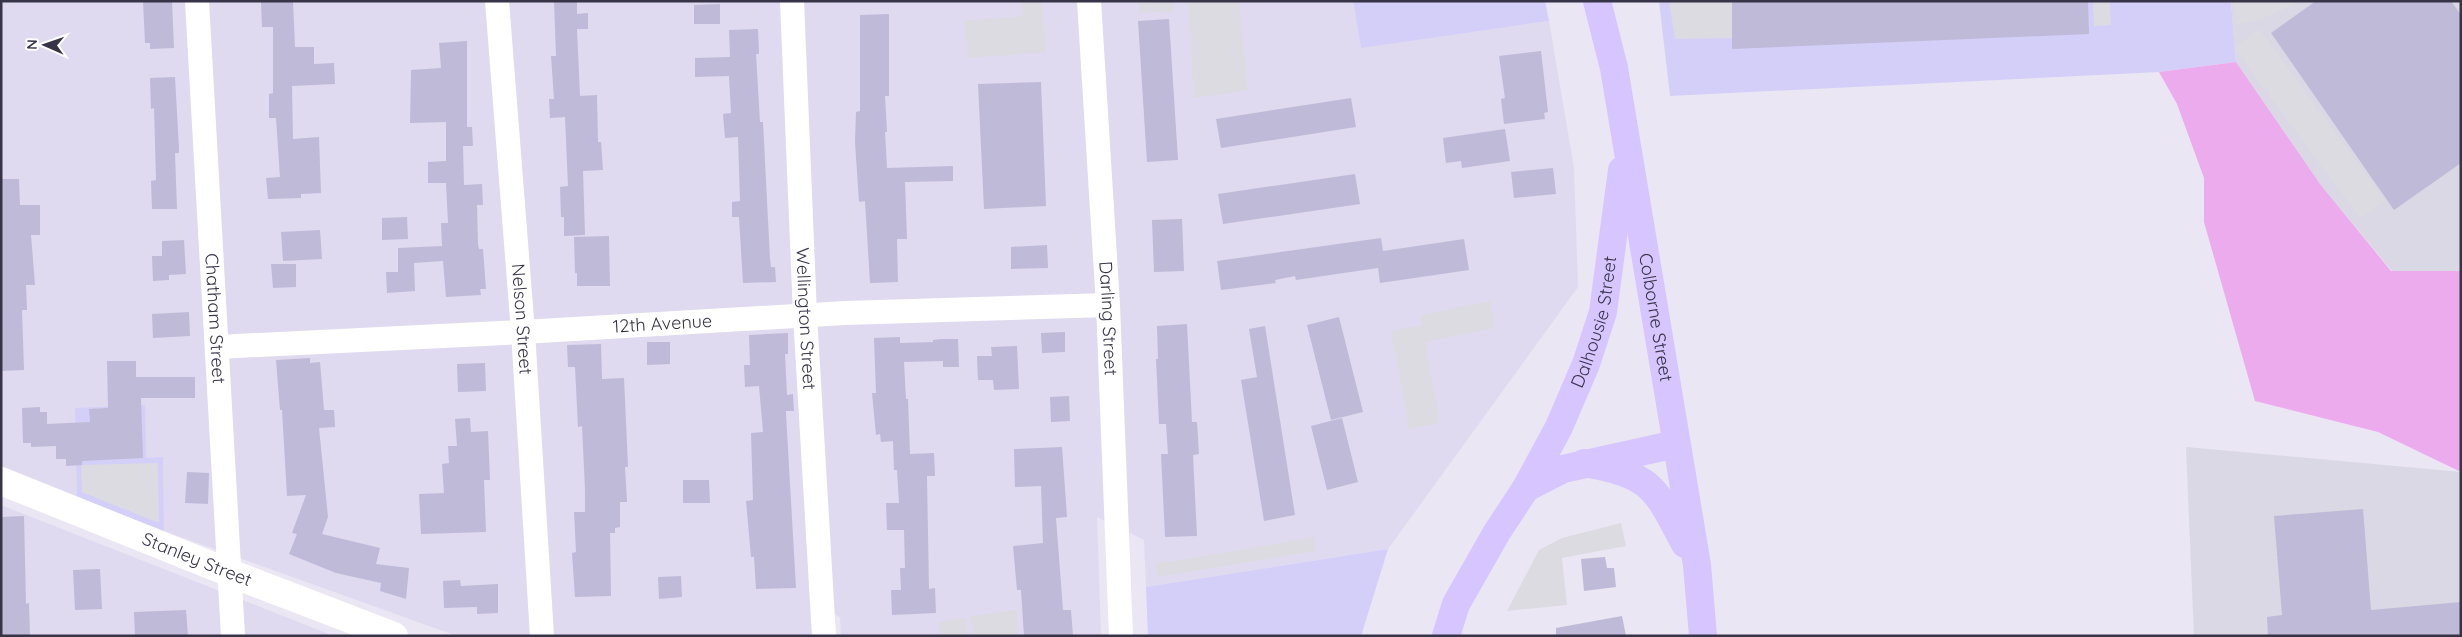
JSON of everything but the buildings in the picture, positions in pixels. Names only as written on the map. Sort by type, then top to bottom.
[{"type":"main road","name":"Colborne Street","points":[[1598,1],[1614,68],[1625,144],[1697,565],[1703,636]]},
{"type":"main road","name":"Dalhousie Street","points":[[1446,636],[1456,604],[1497,532],[1526,488],[1560,427],[1586,364],[1603,312],[1625,144]]},
{"type":"main road","name":"Dalhousie Street","points":[[1526,488],[1551,474],[1584,463],[1676,444]]},
{"type":"main road","points":[[1584,463],[1610,468],[1634,476],[1649,486],[1662,500],[1697,565]]},
{"type":"street","name":"Chatham Street","points":[[197,1],[233,636]]},
{"type":"street","name":"Nelson Street","points":[[497,1],[523,332],[542,636]]},
{"type":"street","name":"Wellington Street","points":[[792,1],[805,315],[824,636]]},
{"type":"street","name":"Darling Street","points":[[1089,1],[1108,304],[1121,636]]},
{"type":"street","name":"12th Avenue","points":[[217,347],[523,332],[805,315],[1108,304]]},
{"type":"street","name":"Stanley Street","points":[[1,481],[230,573],[394,636]]},
{"type":"shaded area","points":[[1,1],[1353,1],[1361,47],[1549,21],[1574,168],[1578,287],[1388,549],[1146,587],[1144,540],[1097,517],[1101,636],[841,636],[840,617],[812,606],[813,636],[457,636],[164,531],[162,457],[146,459],[77,498],[1,467]]},
{"type":"shaded area","points":[[1022,1],[1042,1],[1046,52],[967,58],[964,21],[1023,16]]},
{"type":"shaded area","points":[[1174,1],[1174,11],[1139,13],[1139,3]]},
{"type":"shaded area","points":[[1188,1],[1239,1],[1248,90],[1194,98]]},
{"type":"shaded area","points":[[1353,1],[1545,1],[1549,21],[1361,48]]},
{"type":"shaded area","points":[[1659,1],[2231,1],[2236,62],[2159,72],[1670,96]]},
{"type":"shaded area","points":[[1669,1],[1732,1],[1732,38],[1675,39]]},
{"type":"shaded area","points":[[2093,1],[2110,1],[2111,25],[2094,26]]},
{"type":"shaded area","points":[[2231,1],[2461,1],[2461,271],[2392,271],[2320,184],[2236,62]]},
{"type":"shaded area","points":[[2233,1],[2301,1],[2262,19],[2235,25]]},
{"type":"shaded area","points":[[2259,29],[2385,200],[2360,218],[2234,48]]},
{"type":"shaded area","points":[[2236,62],[2320,184],[2391,271],[2461,271],[2461,472],[2378,432],[2255,401],[2204,222],[2204,178],[2177,104],[2159,72]]},
{"type":"shaded area","points":[[1490,301],[1495,328],[1425,342],[1440,423],[1409,429],[1391,331],[1422,325],[1421,315]]},
{"type":"shaded area","points":[[145,405],[146,458],[163,457],[164,531],[77,498],[75,408]]},
{"type":"shaded area","points":[[2186,447],[2461,472],[2461,636],[2194,636]]},
{"type":"shaded area","points":[[158,463],[159,523],[82,492],[81,465]]},
{"type":"shaded area","points":[[1,505],[334,636],[1,636]]},
{"type":"shaded area","points":[[1621,523],[1626,546],[1562,558],[1567,605],[1507,611],[1539,550],[1562,538]]},
{"type":"shaded area","points":[[1314,537],[1316,551],[1157,577],[1155,564]]},
{"type":"shaded area","points":[[1388,549],[1361,636],[1148,636],[1146,587]]},
{"type":"shaded area","points":[[1017,610],[1018,636],[973,636],[970,616]]},
{"type":"shaded area","points":[[966,618],[968,636],[940,636],[938,622]]}]
